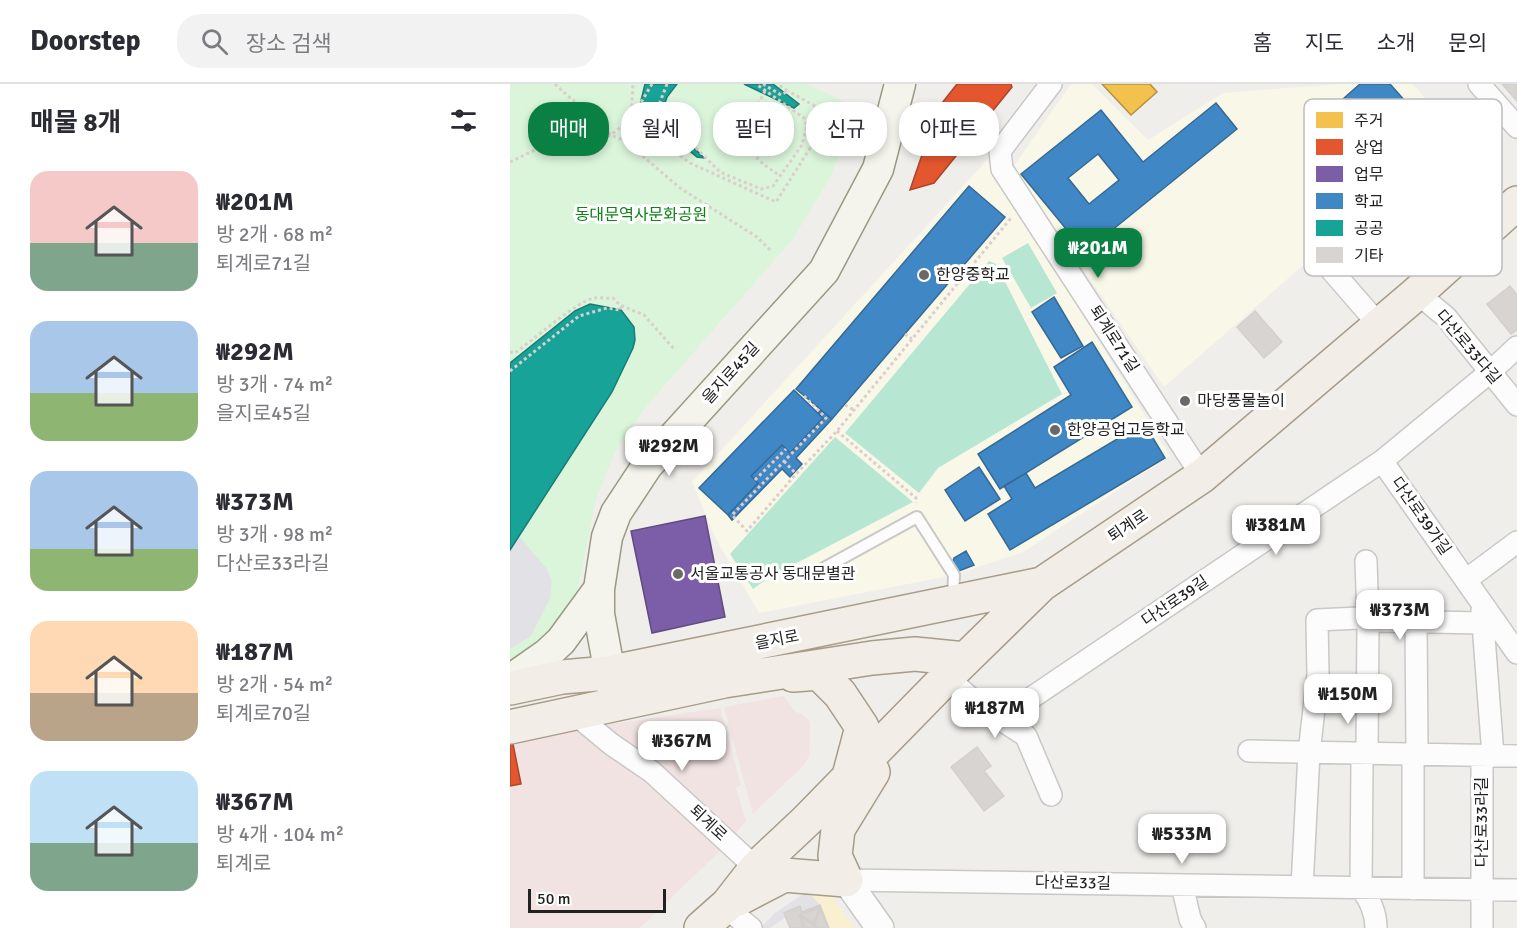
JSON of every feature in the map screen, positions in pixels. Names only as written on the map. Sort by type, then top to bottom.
[{"type":"main road","name":"을지로45길","points":[[616,705],[608,673],[599,614],[599,589],[607,537],[616,513],[630,488],[647,465],[824,271],[879,169],[900,84]]},
{"type":"main road","name":"퇴계로","points":[[1502,216],[1517,203]]},
{"type":"main road","name":"퇴계로","points":[[718,913],[756,868],[1042,584],[1202,476],[1435,276]]},
{"type":"main road","name":"을지로","points":[[510,688],[562,676],[608,673],[866,622],[1042,584]]},
{"type":"main road","points":[[510,680],[547,654],[561,641],[599,589]]},
{"type":"main road","name":"을지로","points":[[510,727],[724,681],[872,658],[915,654],[956,668]]},
{"type":"main road","points":[[724,681],[819,673],[840,694],[862,727],[849,778]]},
{"type":"main road","points":[[718,913],[784,875],[846,880],[835,856],[838,829],[904,722]]},
{"type":"street","name":"퇴계로71길","points":[[1051,84],[1000,151],[1002,169],[1202,476]]},
{"type":"street","points":[[1479,84],[1492,99]]},
{"type":"street","points":[[1502,110],[1517,127]]},
{"type":"street","points":[[1336,276],[1378,325]]},
{"type":"street","name":"다산로33다길","points":[[1416,293],[1446,316],[1514,399]]},
{"type":"street","name":"다산로39길","points":[[1000,719],[1382,461],[1517,347]]},
{"type":"street","name":"다산로39가길","points":[[1382,461],[1517,653]]},
{"type":"street","points":[[1466,580],[1517,542]]},
{"type":"street","points":[[1366,561],[1368,620],[1366,754],[1362,761],[1361,888],[1371,902],[1376,916],[1376,928]]},
{"type":"street","name":"다산로39가길","points":[[1480,600],[1484,623],[1490,756]]},
{"type":"street","points":[[1302,887],[1309,753],[1318,674],[1317,620],[1484,623]]},
{"type":"street","points":[[1413,888],[1413,761],[1417,749],[1416,622]]},
{"type":"street","points":[[956,668],[978,705],[1026,736],[1051,795]]},
{"type":"street","name":"퇴계로","points":[[575,714],[611,744],[652,772],[756,868]]},
{"type":"street","name":"다산로33라길","points":[[1249,751],[1517,756]]},
{"type":"street","name":"다산로33라길","points":[[1482,928],[1482,764],[1490,756]]},
{"type":"street","points":[[846,880],[880,928]]},
{"type":"street","name":"다산로33길","points":[[846,880],[1517,890]]},
{"type":"street","points":[[1182,885],[1190,919],[1195,928]]},
{"type":"street","points":[[718,913],[752,928]]},
{"type":"lane","points":[[817,573],[918,517],[954,575],[953,602]]},
{"type":"path","points":[[555,84],[612,135],[625,141],[680,188],[757,237],[772,252]]},
{"type":"path","points":[[632,102],[633,84]]},
{"type":"path","points":[[641,102],[652,84]]},
{"type":"path","points":[[667,84],[660,102],[677,129],[720,172],[761,189],[773,186],[802,145],[807,126],[804,118],[756,84]]},
{"type":"path","points":[[763,84],[781,95],[788,91]]},
{"type":"path","points":[[681,156],[690,163],[776,202],[831,115],[777,84]]},
{"type":"path","points":[[765,91],[748,128],[749,141],[754,156],[780,176]]},
{"type":"path","points":[[510,162],[545,145],[612,135],[621,127]]},
{"type":"path","points":[[804,396],[826,418],[732,515],[747,531],[837,431],[1024,203]]},
{"type":"path","points":[[510,351],[514,353],[521,349],[583,302],[594,298],[613,298],[620,305],[644,315],[675,350]]},
{"type":"path","points":[[510,371],[579,316],[607,308],[621,310],[620,305]]},
{"type":"path","points":[[906,334],[912,339]]},
{"type":"path","points":[[845,405],[854,410]]},
{"type":"path","points":[[837,431],[915,498],[918,517]]},
{"type":"path","points":[[755,480],[786,449]]},
{"type":"path","points":[[784,461],[796,474]]},
{"type":"path","points":[[769,466],[774,471]]},
{"type":"shaded area","points":[[1071,84],[1092,84],[1148,140],[1223,93],[1339,84],[1413,84],[1426,99],[1304,99],[1304,264],[1164,387],[1013,167]]},
{"type":"shaded area","points":[[987,160],[1170,456],[1023,552],[954,575],[759,613],[716,539],[692,482]]},
{"type":"shaded area","points":[[519,536],[546,568],[552,581],[550,599],[531,636],[510,649],[510,550]]},
{"type":"shaded area","points":[[784,696],[795,712],[801,713],[810,722],[809,756],[804,765],[753,814],[724,707]]},
{"type":"shaded area","points":[[720,708],[741,785],[736,788],[746,821],[729,842],[640,928],[510,928],[510,739]]},
{"type":"shaded area","points":[[806,892],[820,905],[802,912],[799,906],[785,913],[786,917],[770,928],[762,928],[775,913]]},
{"type":"sand","points":[[829,891],[854,928],[829,928],[820,905],[806,892]]},
{"type":"green space","name":"동대문역사문화공원","points":[[510,84],[808,84],[845,102],[806,102],[806,156],[838,156],[831,176],[793,239],[645,408],[615,452],[596,499],[577,592],[570,613],[510,669]]},
{"type":"green space","points":[[1028,243],[1057,293],[1031,308],[1002,258]]},
{"type":"green space","points":[[989,261],[996,264],[1062,394],[938,468],[919,493],[845,433]]},
{"type":"green space","points":[[835,437],[913,502],[768,578],[753,589],[730,554]]},
{"type":"building: 주거","points":[[1102,84],[1150,84],[1157,92],[1131,115]]},
{"type":"building: 상업","points":[[957,84],[1011,84],[1012,87],[999,103],[943,102]]},
{"type":"building: 상업","points":[[922,156],[956,156],[934,183],[910,190]]},
{"type":"building: 상업","points":[[510,739],[512,739],[521,784],[510,786]]},
{"type":"building: 업무","name":"서울교통공사 동대문별관","points":[[705,516],[725,617],[652,633],[631,531]]},
{"type":"building: 학교","points":[[1360,84],[1390,84],[1403,99],[1343,99]]},
{"type":"building: 학교","points":[[1216,103],[1237,129],[1085,252],[1021,174],[1101,110],[1143,162]],"holes":[[[1098,154],[1119,180],[1089,204],[1068,178]]]},
{"type":"building: 학교","name":"한양중학교","points":[[969,186],[1005,217],[832,419],[796,389]]},
{"type":"building: 학교","points":[[1054,297],[1083,346],[1061,358],[1032,312]]},
{"type":"building: 학교","name":"한양공업고등학교","points":[[1092,342],[1132,407],[1000,489],[978,454],[1071,395],[1054,367]]},
{"type":"building: 학교","points":[[794,390],[823,418],[790,453],[782,445],[751,476],[758,483],[728,515],[699,488]]},
{"type":"building: 학교","points":[[821,410],[832,419],[796,458],[802,464],[790,477],[782,469],[732,520],[728,515],[758,483],[751,476],[782,445],[790,453],[823,418],[818,413]]},
{"type":"building: 학교","points":[[1144,423],[1165,458],[1010,550],[988,514],[1012,499],[1004,486],[1026,473],[1035,488]]},
{"type":"building: 학교","points":[[979,467],[1000,499],[965,521],[945,490]]},
{"type":"building: 학교","points":[[966,551],[974,565],[956,572],[952,564],[954,558]]},
{"type":"building: 공공","points":[[645,84],[677,84],[665,102],[641,102]]},
{"type":"building: 공공","points":[[744,84],[773,84],[799,104],[794,108],[794,102],[782,102]]},
{"type":"building: 공공","points":[[590,304],[621,310],[634,327],[633,348],[612,392],[510,550],[510,363],[575,311]]},
{"type":"building: 기타","points":[[1502,84],[1517,84],[1517,101]]},
{"type":"building: 기타","points":[[1510,286],[1517,295],[1517,330],[1511,334],[1487,304]]},
{"type":"building: 기타","points":[[1255,311],[1282,342],[1264,358],[1237,327]]},
{"type":"building: 기타","points":[[977,747],[991,766],[984,771],[1004,796],[984,811],[951,767]]},
{"type":"building: 기타","points":[[820,905],[829,928],[820,907],[799,915],[804,928],[790,928],[784,913],[800,906],[802,912]]},
{"type":"building: 기타","points":[[820,907],[829,928],[820,908],[815,924],[817,928],[800,916],[804,928],[799,915]],"holes":[[[819,908],[814,923],[800,915]]]},
{"type":"building: 기타","points":[[819,908],[814,923],[800,915]]},
{"type":"building: 기타","points":[[820,908],[828,928],[817,928],[815,924]]},
{"type":"building: 기타","points":[[800,916],[814,924],[816,928],[805,928]]},
{"type":"place","name":"한양중학교","points":[[924,275]]},
{"type":"place","name":"마당풍물놀이","points":[[1185,401]]},
{"type":"place","name":"한양공업고등학교","points":[[1055,430]]},
{"type":"place","name":"서울교통공사 동대문별관","points":[[678,574]]}]
